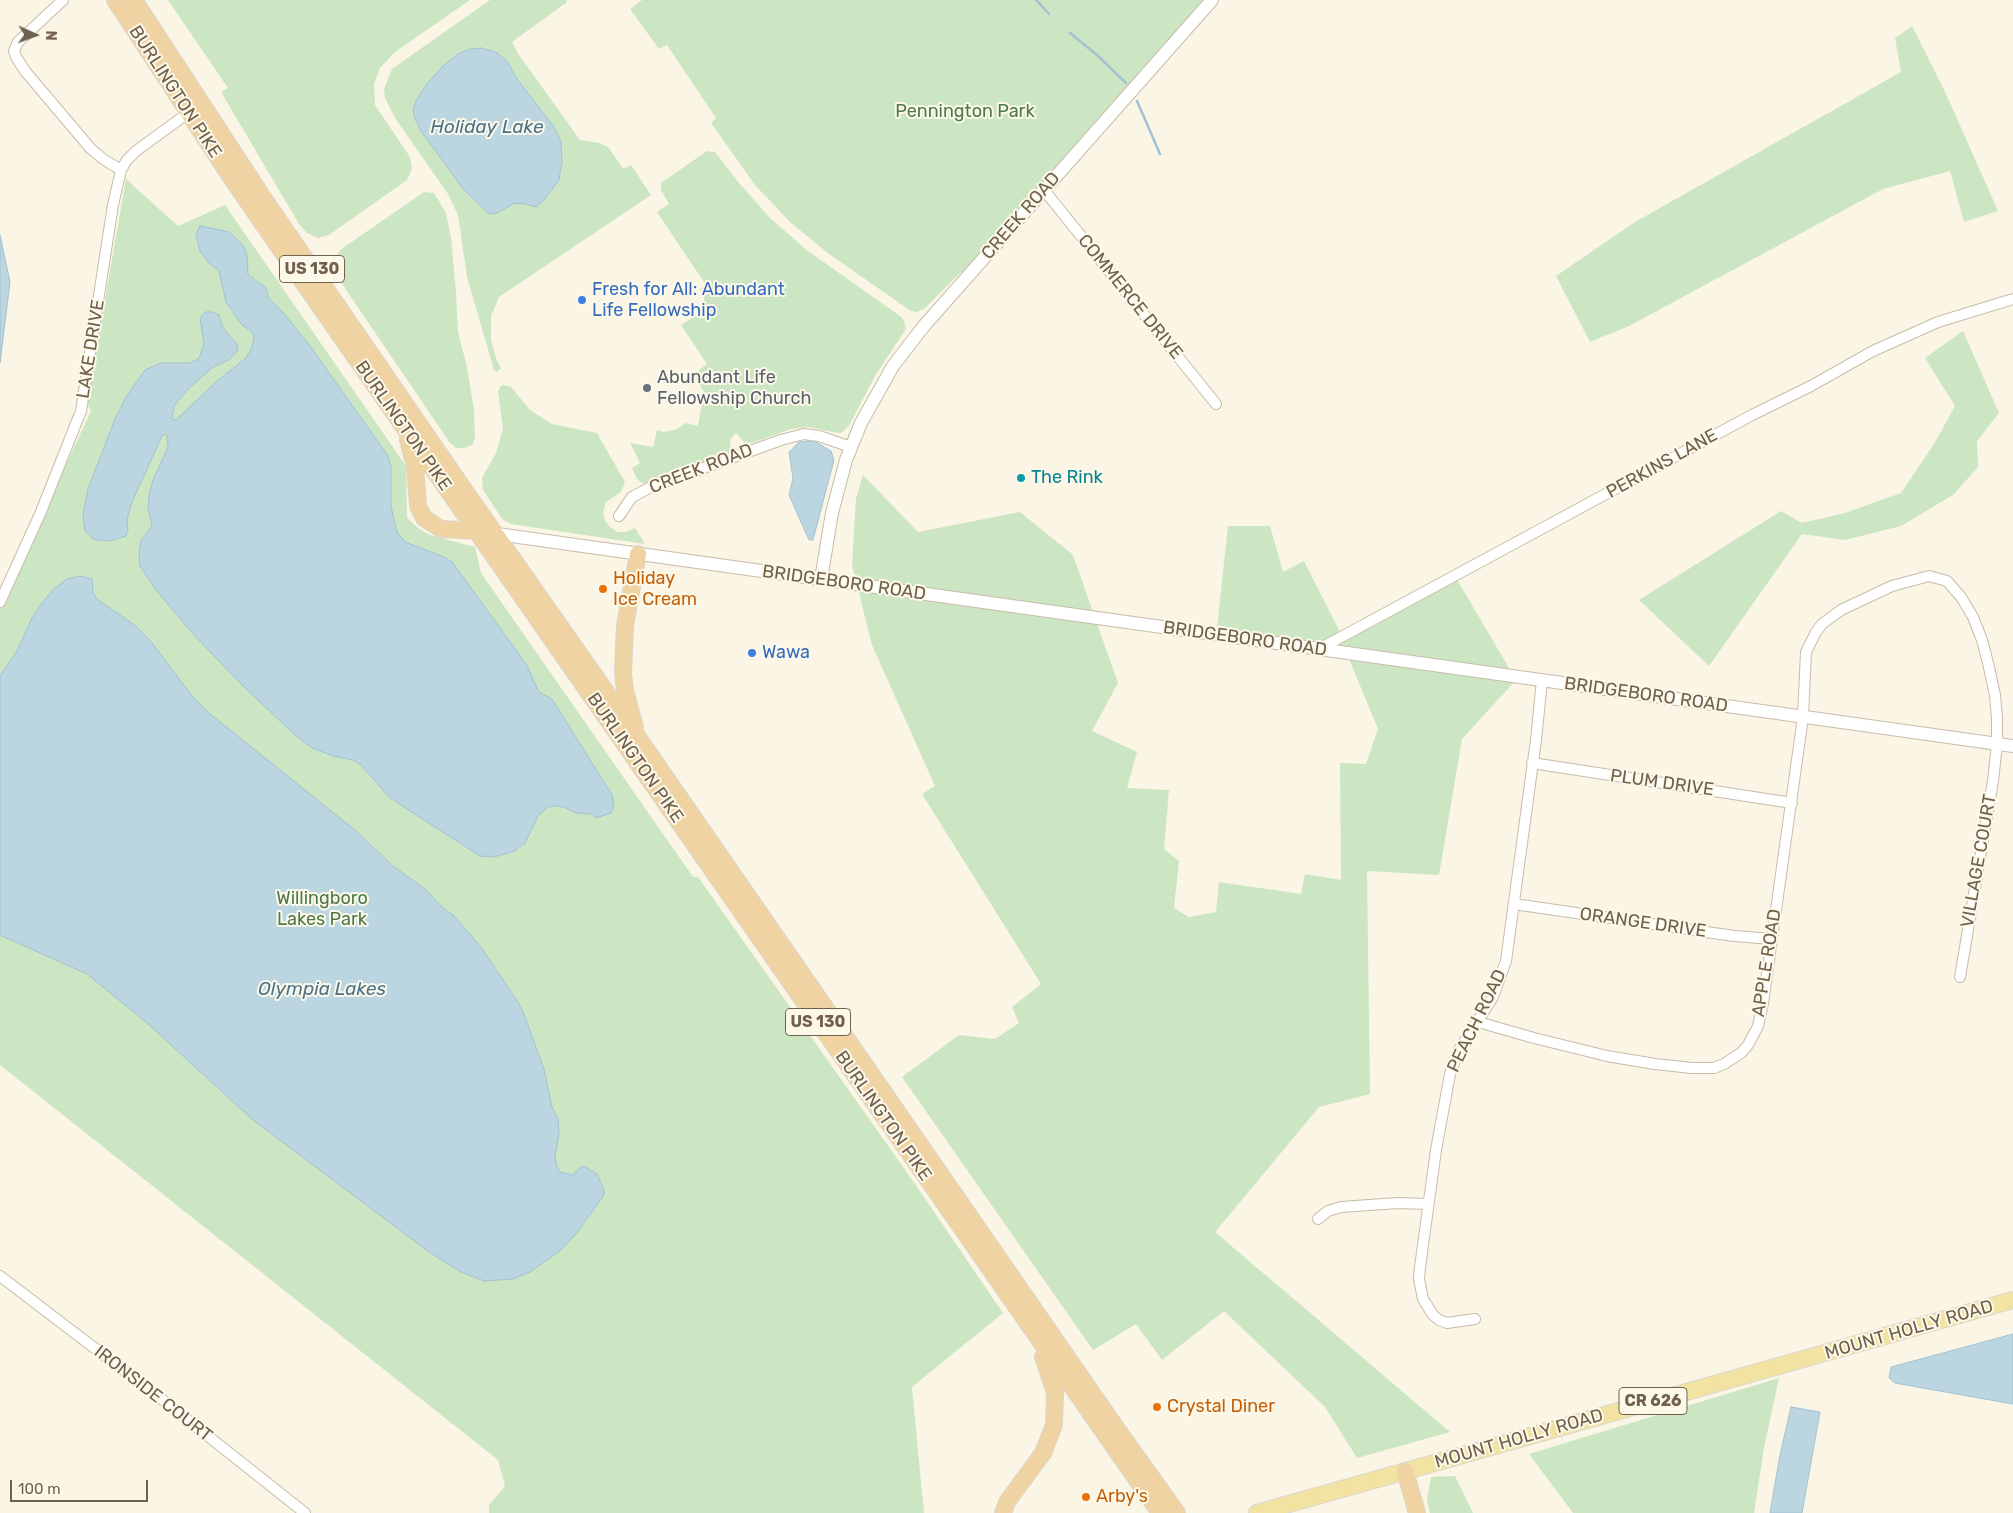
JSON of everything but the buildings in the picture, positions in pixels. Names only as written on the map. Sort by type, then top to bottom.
[{"type":"highway","name":"BURLINGTON PIKE","points":[[115,0],[270,235],[1160,1513]]},
{"type":"highway","name":"BURLINGTON PIKE","points":[[134,0],[262,196],[494,534],[637,736],[1177,1513]]},
{"type":"highway","points":[[405,428],[415,468],[418,506],[424,518],[441,530],[477,531]]},
{"type":"highway","points":[[637,736],[625,691],[623,673],[625,625],[638,554]]},
{"type":"highway","points":[[1003,1513],[1008,1502],[1043,1453],[1054,1425],[1055,1393],[1037,1338]]},
{"type":"highway","points":[[1405,1471],[1417,1513]]},
{"type":"main road","name":"MOUNT HOLLY ROAD","points":[[1256,1513],[2013,1300]]},
{"type":"street","points":[[63,0],[18,42],[14,51],[25,71],[91,149],[121,170]]},
{"type":"street","name":"CREEK ROAD","points":[[821,579],[832,513],[851,447],[881,384],[905,349],[1212,0]]},
{"type":"street","name":"LAKE DRIVE","points":[[0,602],[43,507],[81,411],[113,205],[121,170],[136,151],[188,112]]},
{"type":"street","name":"COMMERCE DRIVE","points":[[1044,190],[1216,404]]},
{"type":"street","name":"PERKINS LANE","points":[[1319,649],[1873,351],[1938,322],[2013,299]]},
{"type":"street","name":"CREEK ROAD","points":[[619,516],[632,497],[651,487],[781,440],[804,434],[819,436],[851,447]]},
{"type":"street","name":"BRIDGEBORO ROAD","points":[[477,531],[2013,746]]},
{"type":"street","name":"VILLAGE COURT","points":[[1803,717],[1806,652],[1822,624],[1851,605],[1904,582],[1929,576],[1939,577],[1947,581],[1973,617],[1979,632],[1995,695],[1998,744],[1960,977]]},
{"type":"street","name":"PEACH ROAD","points":[[1474,1319],[1454,1323],[1439,1320],[1427,1308],[1420,1278],[1420,1267],[1442,1111],[1450,1074],[1459,1050],[1493,997],[1506,961],[1542,680]]},
{"type":"street","name":"APPLE ROAD","points":[[1478,1022],[1524,1036],[1631,1060],[1680,1067],[1714,1068],[1741,1053],[1754,1036],[1763,1003],[1803,717]]},
{"type":"street","name":"PLUM DRIVE","points":[[1532,763],[1792,803]]},
{"type":"street","name":"ORANGE DRIVE","points":[[1514,904],[1734,936],[1772,939]]},
{"type":"street","points":[[1318,1219],[1328,1211],[1341,1207],[1398,1203],[1428,1204]]},
{"type":"street","name":"IRONSIDE COURT","points":[[0,1276],[160,1398],[305,1513]]},
{"type":"green space","points":[[168,0],[470,0],[395,52],[380,68],[374,84],[375,105],[410,157],[412,169],[407,180],[329,235],[318,238],[307,233],[299,224],[221,92],[228,88]]},
{"type":"green space","points":[[490,0],[566,0],[567,2],[512,42],[519,55],[580,140],[600,143],[609,148],[623,169],[631,165],[651,195],[499,297],[491,316],[491,340],[501,368],[497,372],[494,370],[467,277],[458,215],[448,194],[395,118],[385,98],[384,89],[392,69]]},
{"type":"green space","name":"Pennington Park","points":[[642,0],[1212,0],[966,278],[961,272],[925,308],[917,312],[911,311],[829,254],[791,223],[755,185],[711,123],[716,118],[667,45],[659,49],[630,9]]},
{"type":"green space","points":[[1912,26],[1946,94],[1998,211],[1964,222],[1950,171],[1883,189],[1629,326],[1590,342],[1556,276],[1635,222],[1901,72],[1895,38]]},
{"type":"green space","points":[[707,151],[715,152],[771,219],[808,251],[900,316],[904,321],[906,329],[875,376],[850,424],[843,432],[838,433],[809,427],[791,429],[752,443],[744,442],[736,433],[730,440],[731,451],[647,484],[637,479],[632,468],[640,463],[630,443],[653,447],[657,430],[664,432],[675,430],[686,423],[698,426],[704,392],[693,375],[707,364],[681,325],[701,312],[704,296],[700,289],[706,285],[657,212],[669,204],[661,190],[661,183]]},
{"type":"green space","name":"Willingboro Lakes Park","points":[[126,179],[178,226],[225,205],[406,466],[407,518],[418,528],[430,535],[475,547],[481,573],[693,877],[698,877],[913,1181],[1003,1313],[912,1387],[924,1513],[489,1513],[489,1505],[505,1486],[498,1460],[0,1065],[0,606],[91,411],[87,403]]},
{"type":"green space","points":[[424,192],[434,193],[446,213],[451,238],[458,332],[467,367],[474,410],[475,438],[472,445],[464,448],[456,448],[450,443],[333,271],[332,263],[340,250]]},
{"type":"green space","points":[[1963,331],[1999,413],[1977,441],[1978,467],[1953,495],[1901,526],[1845,540],[1802,534],[1709,666],[1639,600],[1781,511],[1802,523],[1845,513],[1901,493],[1934,444],[1955,406],[1925,358]]},
{"type":"green space","points":[[502,385],[511,387],[530,410],[552,424],[597,433],[625,482],[621,492],[606,502],[603,512],[605,521],[618,532],[626,532],[635,528],[645,544],[511,524],[503,520],[483,490],[482,478],[496,453],[503,429],[498,391]]},
{"type":"green space","points":[[863,475],[918,532],[1020,512],[1073,555],[1118,683],[1092,731],[1137,752],[1127,788],[1169,790],[1164,849],[1179,861],[1174,908],[1189,917],[1216,912],[1219,882],[1301,894],[1305,874],[1341,880],[1340,763],[1366,764],[1378,729],[1347,654],[1216,637],[1228,526],[1270,526],[1283,572],[1304,561],[1343,638],[1455,576],[1516,680],[1462,739],[1439,875],[1367,871],[1370,1094],[1319,1107],[1215,1232],[1450,1432],[1357,1458],[1325,1407],[1224,1311],[1162,1360],[1136,1324],[1093,1350],[902,1077],[959,1035],[995,1039],[1019,1023],[1012,1007],[1041,984],[922,794],[935,786],[872,645],[852,565],[856,498]]},
{"type":"green space","points":[[1779,1378],[1764,1448],[1754,1513],[1573,1513],[1529,1454]]},
{"type":"green space","points":[[1455,1476],[1473,1513],[1430,1513],[1427,1500],[1431,1477]]},
{"type":"water","name":"Holiday Lake","points":[[481,48],[496,52],[507,61],[517,79],[554,127],[561,142],[562,161],[559,180],[536,207],[515,203],[495,214],[488,213],[464,190],[421,131],[415,119],[413,110],[416,101],[427,84],[443,66],[458,54],[470,49]]},
{"type":"water","points":[[200,226],[229,232],[243,245],[247,255],[248,275],[266,288],[269,299],[281,310],[310,346],[388,456],[391,467],[391,506],[397,532],[405,542],[452,562],[526,664],[539,692],[552,699],[612,795],[614,807],[611,813],[596,818],[591,814],[576,813],[564,807],[548,807],[538,816],[525,843],[515,851],[494,857],[480,856],[390,798],[361,765],[353,760],[333,756],[312,748],[295,735],[242,685],[195,636],[156,590],[140,566],[139,552],[141,541],[152,526],[148,507],[149,496],[153,480],[168,447],[167,435],[164,434],[162,436],[132,502],[127,519],[128,530],[126,536],[110,541],[98,540],[93,539],[85,531],[83,515],[88,489],[115,419],[126,397],[145,370],[161,363],[189,363],[199,359],[204,343],[200,318],[205,312],[219,315],[223,328],[238,346],[237,351],[229,360],[213,367],[188,389],[174,406],[172,419],[176,420],[217,381],[246,358],[252,348],[254,336],[251,331],[242,325],[226,302],[219,271],[210,264],[200,251],[196,235]]},
{"type":"water","points":[[0,235],[10,282],[0,363]]},
{"type":"water","points":[[814,441],[831,451],[834,460],[813,540],[809,540],[789,495],[793,478],[789,452],[799,442]]},
{"type":"water","name":"Olympia Lakes","points":[[80,576],[92,579],[93,593],[98,600],[136,626],[149,639],[192,696],[209,713],[356,831],[393,866],[426,890],[442,907],[453,915],[481,947],[518,1002],[544,1069],[552,1107],[558,1119],[559,1134],[555,1157],[557,1167],[560,1172],[572,1175],[584,1166],[597,1174],[604,1190],[604,1195],[576,1234],[560,1251],[530,1272],[513,1279],[484,1281],[461,1272],[429,1252],[253,1120],[147,1023],[87,974],[0,935],[0,676],[17,651],[32,618],[42,603],[54,589],[67,579]]},
{"type":"water","points":[[2013,1334],[2013,1404],[1895,1383],[1889,1378],[1891,1367]]},
{"type":"water","points":[[1791,1407],[1820,1412],[1802,1513],[1770,1513],[1780,1455]]},
{"type":"waterway","points":[[1036,0],[1049,14]]},
{"type":"waterway","points":[[1070,33],[1097,55],[1126,83]]},
{"type":"waterway","points":[[1137,101],[1160,154]]},
{"type":"place","name":"Fresh for All: Abundant Life Fellowship","points":[[582,300]]},
{"type":"place","name":"Abundant Life Fellowship Church","points":[[647,388]]},
{"type":"place","name":"The Rink","points":[[1021,478]]},
{"type":"place","name":"Holiday Ice Cream","points":[[603,589]]},
{"type":"place","name":"Wawa","points":[[752,653]]},
{"type":"place","name":"Crystal Diner","points":[[1157,1407]]},
{"type":"place","name":"Arby's","points":[[1086,1497]]}]
